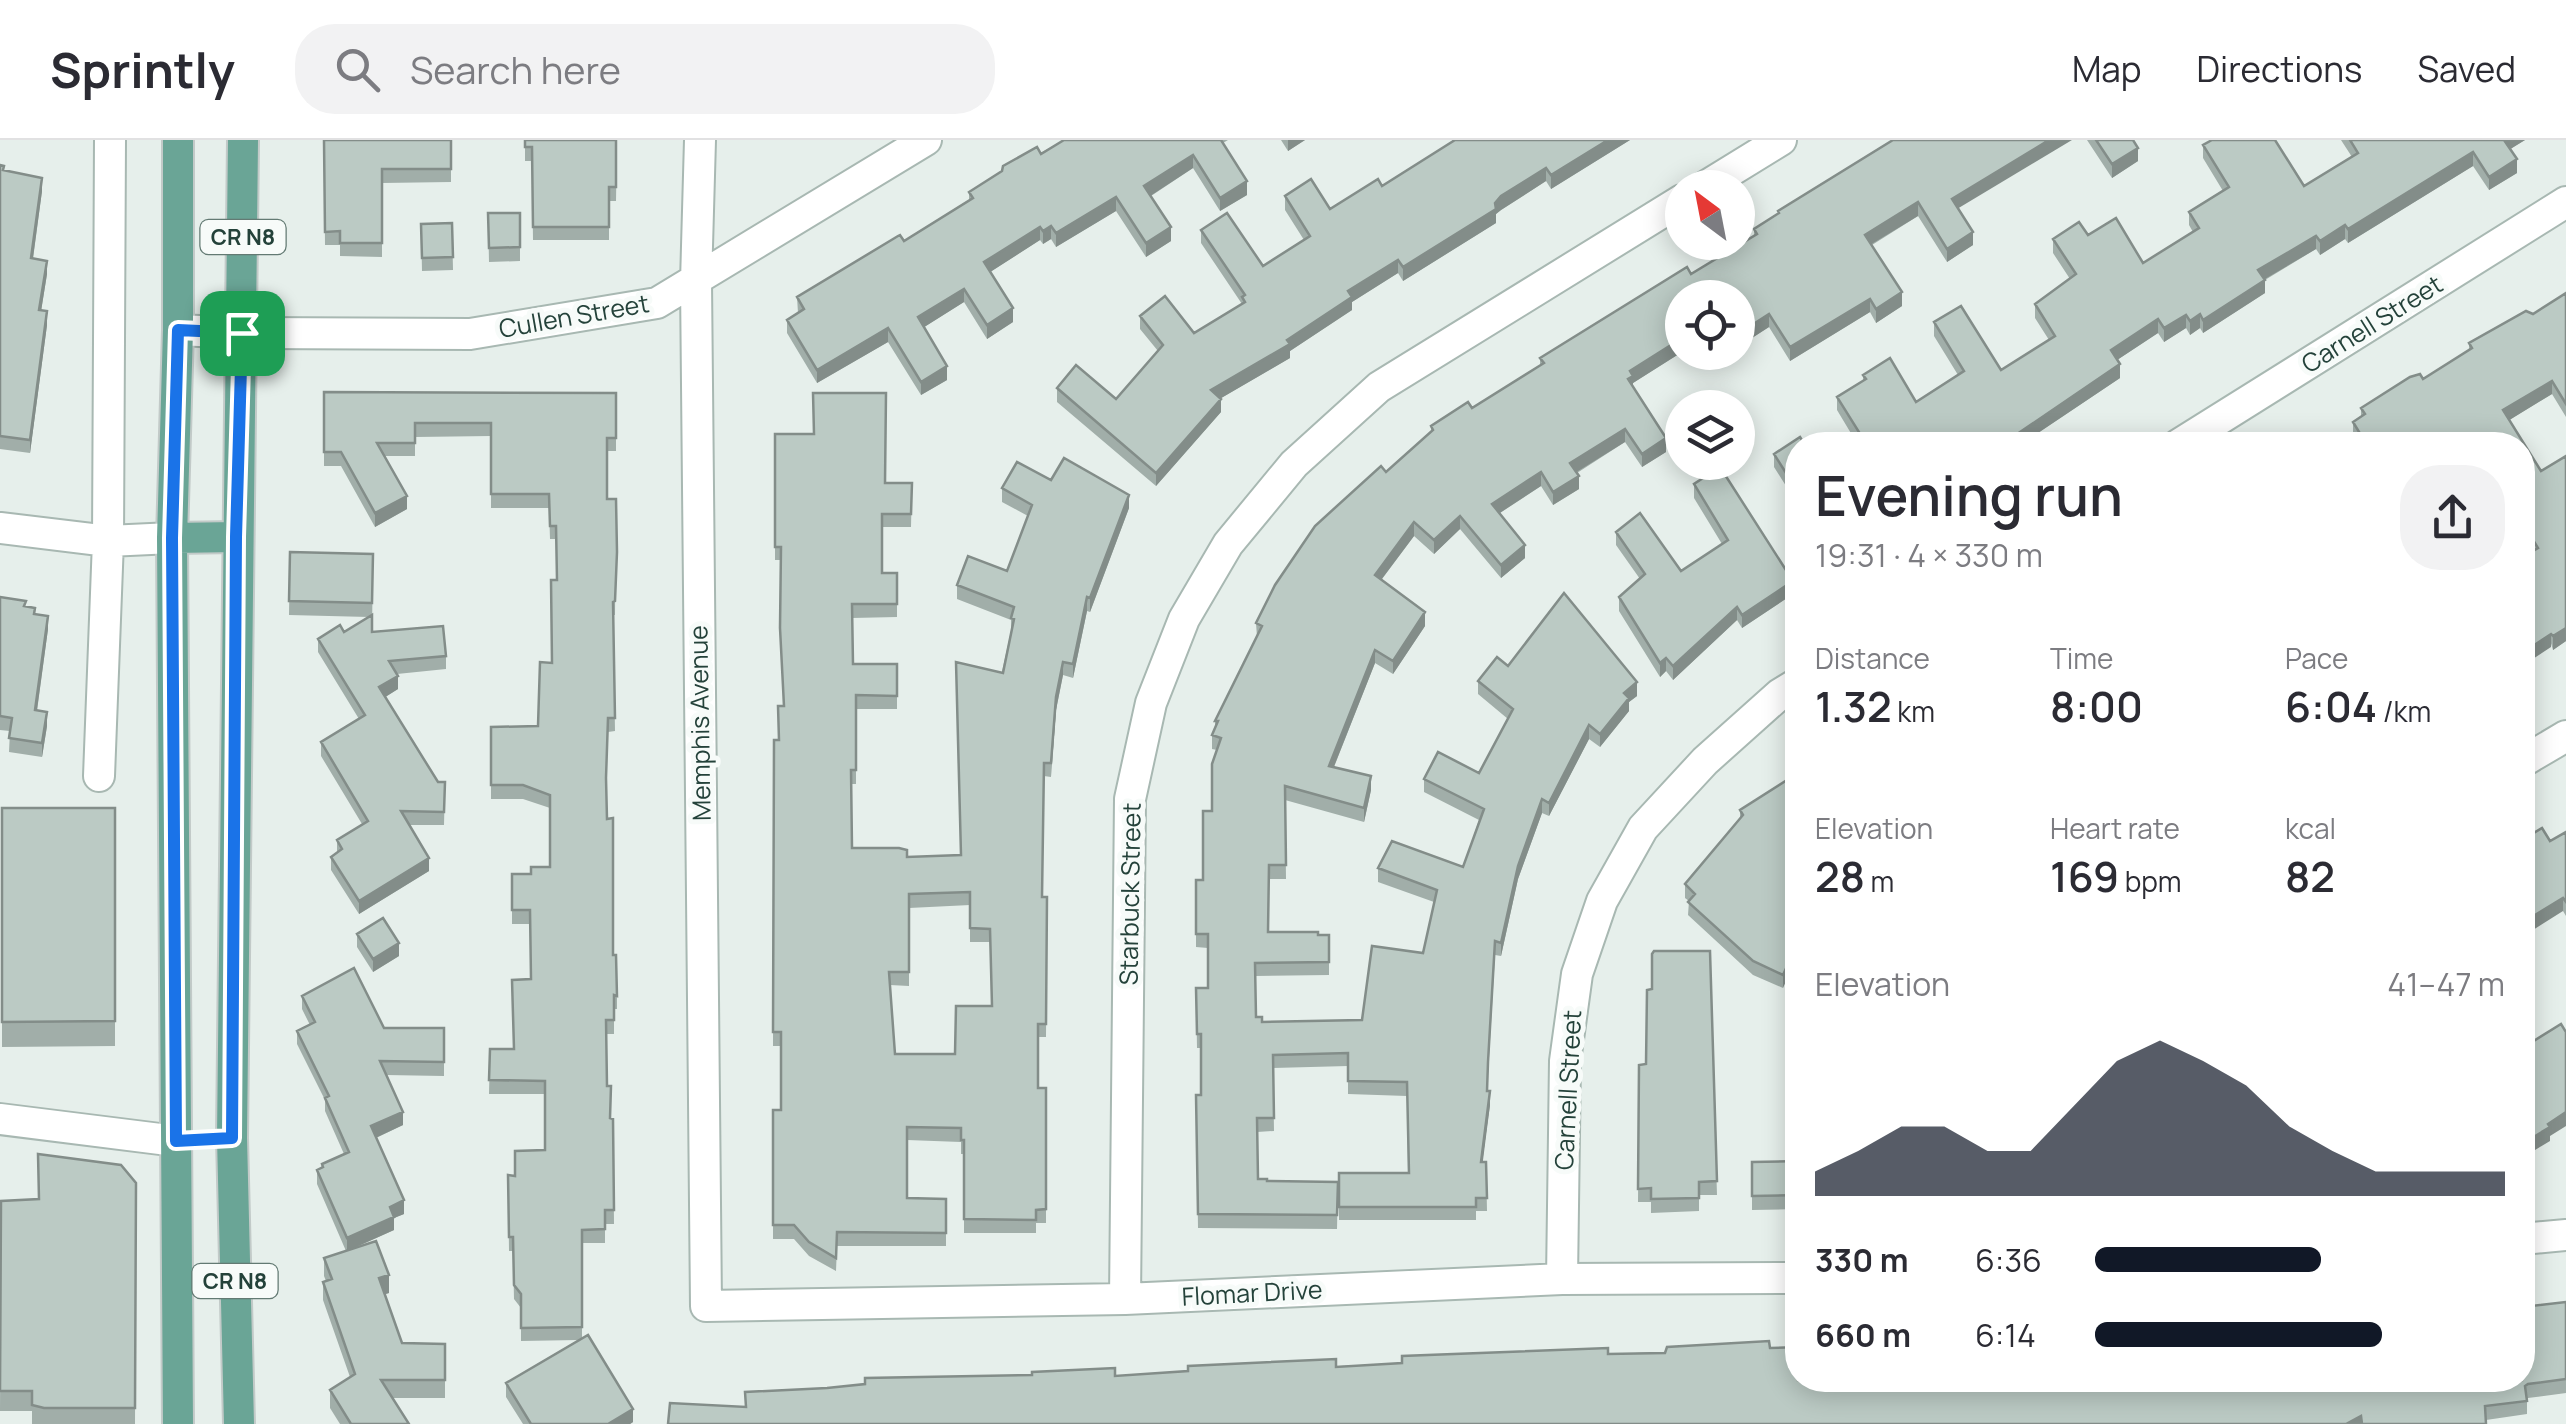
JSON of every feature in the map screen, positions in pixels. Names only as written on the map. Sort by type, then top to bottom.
[{"type":"main road","name":"CR N8","points":[[172,538],[178,140]]},
{"type":"main road","name":"CR N8","points":[[239,1424],[232,1138],[243,140]]},
{"type":"main road","points":[[232,1138],[176,1141],[172,538],[236,537]]},
{"type":"main road","name":"CR N8","points":[[176,1141],[178,1424]]},
{"type":"street","points":[[100,776],[108,542],[110,140]]},
{"type":"street","name":"Memphis Avenue","points":[[700,140],[696,282],[706,1306]]},
{"type":"street","name":"Cullen Street","points":[[178,330],[470,334],[657,303],[926,140]]},
{"type":"street","points":[[1733,170],[1781,140]]},
{"type":"street","name":"Carnell Street","points":[[2199,432],[2566,202]]},
{"type":"street","name":"Starbuck Street","points":[[1125,1299],[1130,799],[1151,702],[1184,619],[1228,544],[1294,464],[1379,387],[1665,210]]},
{"type":"street","points":[[0,528],[108,542],[172,538]]},
{"type":"street","name":"Carnell Street","points":[[1562,1280],[1565,1061],[1577,974],[1602,901],[1643,828],[1705,760],[1785,691]]},
{"type":"street","points":[[2535,754],[2566,736]]},
{"type":"street","points":[[0,1119],[176,1141]]},
{"type":"street","points":[[2535,1239],[2566,1235]]},
{"type":"street","name":"Flomar Drive","points":[[706,1306],[1125,1299],[1562,1280],[1785,1278]]},
{"type":"building","points":[[324,140],[451,140],[451,169],[382,169],[382,243],[340,243],[340,231],[325,232]]},
{"type":"building","points":[[525,140],[616,140],[616,187],[609,187],[609,227],[533,227],[532,147],[525,147]]},
{"type":"building","points":[[1064,140],[1221,140],[1247,181],[1220,198],[1193,155],[1144,186],[1171,227],[1146,243],[1116,197],[1056,233],[1051,226],[1043,231],[1040,227],[984,262],[1013,308],[987,325],[964,289],[918,317],[947,366],[921,382],[888,328],[817,370],[787,320],[804,309],[797,297],[898,236],[904,241],[973,198],[969,192],[1002,171],[1003,166],[1037,147],[1041,154]]},
{"type":"building","points":[[1455,140],[1608,140],[1551,175],[1546,168],[1501,196],[1495,203],[1496,209],[1403,267],[1398,260],[1348,291],[1352,297],[1287,340],[1290,344],[1211,390],[1221,399],[1156,473],[1057,388],[1076,365],[1116,399],[1163,345],[1140,316],[1165,296],[1194,333],[1245,302],[1245,295],[1201,230],[1227,213],[1263,266],[1310,236],[1285,196],[1311,179],[1330,209],[1378,179],[1382,186]]},
{"type":"building","points":[[1893,140],[2049,140],[1952,199],[1973,232],[1947,249],[1918,202],[1865,235],[1902,292],[1876,309],[1870,299],[1790,347],[1769,314],[1755,323],[1755,280],[1666,280],[1687,267],[1691,274],[1714,260],[1755,260],[1755,228]]},
{"type":"building","points":[[2096,140],[2133,140],[2138,148],[2112,164]]},
{"type":"building","points":[[2212,140],[2275,140],[2304,186],[2358,153],[2350,140],[2504,140],[2517,159],[2489,177],[2473,152],[2348,229],[2345,225],[2320,241],[2316,236],[2258,270],[2265,280],[2203,320],[2200,314],[2190,321],[2186,315],[2164,328],[2158,319],[2111,350],[2120,364],[2020,432],[1859,432],[1837,397],[1890,358],[1916,402],[1964,371],[1934,322],[1961,306],[2001,370],[2055,336],[2035,304],[2076,274],[2053,239],[2079,222],[2088,235],[2116,218],[2143,263],[2199,228],[2189,212],[2229,187],[2203,145]]},
{"type":"building","points":[[0,165],[3,170],[42,178],[31,258],[47,261],[39,310],[47,311],[30,440],[0,436]]},
{"type":"building","points":[[488,213],[520,213],[520,247],[489,248]]},
{"type":"building","points":[[452,223],[453,257],[422,258],[421,224]]},
{"type":"building","points":[[1665,281],[1665,349],[1630,371],[1633,376],[1628,379],[1665,439],[1642,454],[1625,429],[1570,463],[1579,476],[1553,492],[1541,472],[1492,504],[1525,545],[1501,565],[1460,516],[1434,540],[1414,522],[1375,575],[1425,612],[1393,661],[1375,650],[1329,766],[1371,776],[1364,808],[1285,786],[1286,865],[1269,865],[1268,932],[1329,935],[1329,962],[1255,963],[1256,1017],[1262,1017],[1262,1022],[1362,1020],[1372,946],[1423,953],[1437,890],[1378,868],[1392,841],[1463,867],[1484,809],[1424,779],[1438,752],[1479,773],[1513,709],[1478,681],[1497,657],[1508,666],[1564,593],[1637,682],[1624,693],[1629,698],[1600,734],[1589,725],[1549,803],[1542,799],[1518,866],[1501,943],[1495,941],[1490,1091],[1481,1162],[1486,1162],[1487,1198],[1476,1198],[1476,1207],[1339,1207],[1339,1173],[1409,1173],[1407,1082],[1348,1081],[1348,1053],[1273,1055],[1274,1118],[1257,1118],[1258,1179],[1338,1182],[1337,1215],[1198,1214],[1196,1095],[1201,1095],[1201,1034],[1197,1034],[1196,988],[1208,988],[1208,934],[1196,934],[1196,880],[1203,880],[1203,811],[1212,811],[1212,764],[1221,738],[1212,735],[1215,721],[1262,626],[1256,623],[1275,585],[1315,526],[1381,466],[1386,472],[1433,430],[1431,426],[1468,402],[1472,408],[1544,363],[1540,358]]},
{"type":"building","points":[[2566,293],[2566,404],[2552,381],[2503,410],[2517,432],[2359,432],[2353,422],[2365,414],[2361,408],[2410,377],[2420,374],[2423,379],[2472,348],[2469,343],[2526,311],[2533,314]]},
{"type":"building","points":[[324,392],[616,393],[616,438],[607,438],[607,499],[616,499],[617,552],[613,602],[615,718],[608,718],[606,778],[607,819],[613,818],[613,955],[617,996],[614,995],[614,1020],[606,1020],[614,1210],[605,1210],[605,1229],[582,1230],[582,1327],[521,1328],[521,1294],[514,1285],[513,1237],[509,1237],[508,1175],[515,1176],[515,1151],[545,1150],[545,1081],[489,1080],[490,1049],[514,1049],[512,980],[531,979],[530,910],[512,910],[512,874],[531,874],[531,867],[550,867],[550,795],[523,785],[491,785],[491,727],[538,726],[540,662],[552,663],[551,580],[557,580],[556,526],[550,526],[549,494],[491,494],[491,423],[415,423],[415,443],[377,443],[407,496],[375,513],[341,452],[324,452]]},
{"type":"building","points":[[813,393],[886,393],[885,483],[912,483],[911,514],[882,514],[882,573],[897,573],[897,604],[852,604],[853,664],[897,664],[897,696],[856,695],[856,770],[851,770],[852,848],[899,848],[907,850],[907,857],[961,855],[956,662],[1003,673],[1014,607],[957,585],[968,556],[1007,571],[1032,505],[1002,488],[1017,462],[1051,480],[1064,458],[1129,495],[1090,598],[1087,597],[1073,664],[1063,662],[1051,763],[1044,763],[1042,897],[1047,897],[1046,1024],[1038,1024],[1038,1088],[1046,1088],[1046,1209],[1036,1210],[1036,1220],[964,1219],[961,1128],[907,1127],[907,1198],[946,1199],[946,1233],[837,1232],[836,1258],[809,1242],[794,1225],[773,1225],[773,1110],[781,1110],[781,1032],[773,1032],[774,740],[779,740],[778,706],[784,706],[781,547],[775,547],[775,434],[814,434]],"holes":[[[970,892],[970,928],[990,929],[992,1006],[956,1006],[955,1054],[895,1054],[889,972],[909,972],[909,894]]]},
{"type":"building","points":[[1785,447],[1785,471],[1774,454]]},
{"type":"building","points":[[2566,456],[2566,628],[2535,644],[2535,550],[2535,461],[2541,471]]},
{"type":"building","points":[[1700,480],[1728,480],[1785,569],[1785,586],[1742,615],[1737,607],[1673,666],[1666,658],[1660,663],[1619,597],[1645,574],[1616,532],[1640,513],[1681,571],[1728,540],[1694,484]]},
{"type":"building","points":[[290,552],[373,554],[372,603],[289,601]]},
{"type":"building","points":[[0,597],[26,601],[24,606],[35,608],[34,614],[48,616],[35,710],[47,712],[42,743],[9,738],[12,718],[0,716]]},
{"type":"building","points":[[372,615],[372,632],[443,626],[446,656],[389,661],[398,676],[379,687],[438,782],[445,782],[444,812],[401,811],[429,858],[359,901],[331,857],[342,849],[337,840],[368,821],[321,742],[365,715],[318,639],[340,625],[344,632]]},
{"type":"building","points":[[1785,781],[1783,975],[1753,961],[1688,902],[1695,894],[1685,884],[1743,815],[1740,810]]},
{"type":"building","points":[[2,808],[115,808],[115,1021],[2,1022]]},
{"type":"building","points":[[2542,828],[2550,841],[2566,832],[2566,902],[2563,898],[2535,915],[2535,832]]},
{"type":"building","points":[[383,918],[399,943],[373,959],[357,934]]},
{"type":"building","points":[[1654,951],[1710,951],[1717,1181],[1699,1182],[1699,1198],[1651,1199],[1651,1188],[1638,1189],[1639,1065],[1646,1064],[1647,990],[1652,989]]},
{"type":"building","points":[[354,968],[384,1028],[444,1028],[444,1062],[380,1061],[403,1112],[371,1126],[404,1200],[390,1207],[394,1217],[347,1238],[317,1170],[349,1152],[325,1098],[329,1096],[297,1031],[315,1022],[302,996]]},
{"type":"building","points":[[2561,1024],[2566,1032],[2566,1112],[2535,1136],[2535,1040]]},
{"type":"building","points":[[38,1154],[121,1165],[136,1183],[135,1408],[44,1408],[32,1405],[32,1391],[0,1391],[1,1201],[39,1199]]},
{"type":"building","points":[[1785,1161],[1785,1195],[1752,1196],[1752,1162]]},
{"type":"building","points":[[376,1241],[389,1275],[379,1278],[402,1343],[445,1344],[445,1380],[381,1380],[409,1424],[351,1424],[330,1390],[355,1374],[323,1282],[332,1279],[324,1258]]},
{"type":"building","points":[[2566,1302],[2566,1379],[2535,1383],[2535,1306]]},
{"type":"building","points":[[588,1335],[633,1409],[608,1424],[531,1424],[506,1383]]},
{"type":"building","points":[[1769,1341],[1770,1348],[1785,1347],[1785,1392],[2526,1392],[2527,1401],[2485,1406],[2486,1424],[2362,1424],[2361,1416],[2346,1424],[668,1424],[670,1403],[746,1407],[745,1392],[865,1384],[865,1378],[1032,1375],[1115,1368],[1115,1376],[1188,1371],[1188,1366],[1336,1359],[1336,1367],[1402,1363],[1402,1356],[1608,1348],[1608,1354],[1665,1353],[1667,1347]]},
{"type":"route","points":[[178,330],[242,333],[236,537],[232,1138],[176,1141],[172,538],[178,330]]}]
